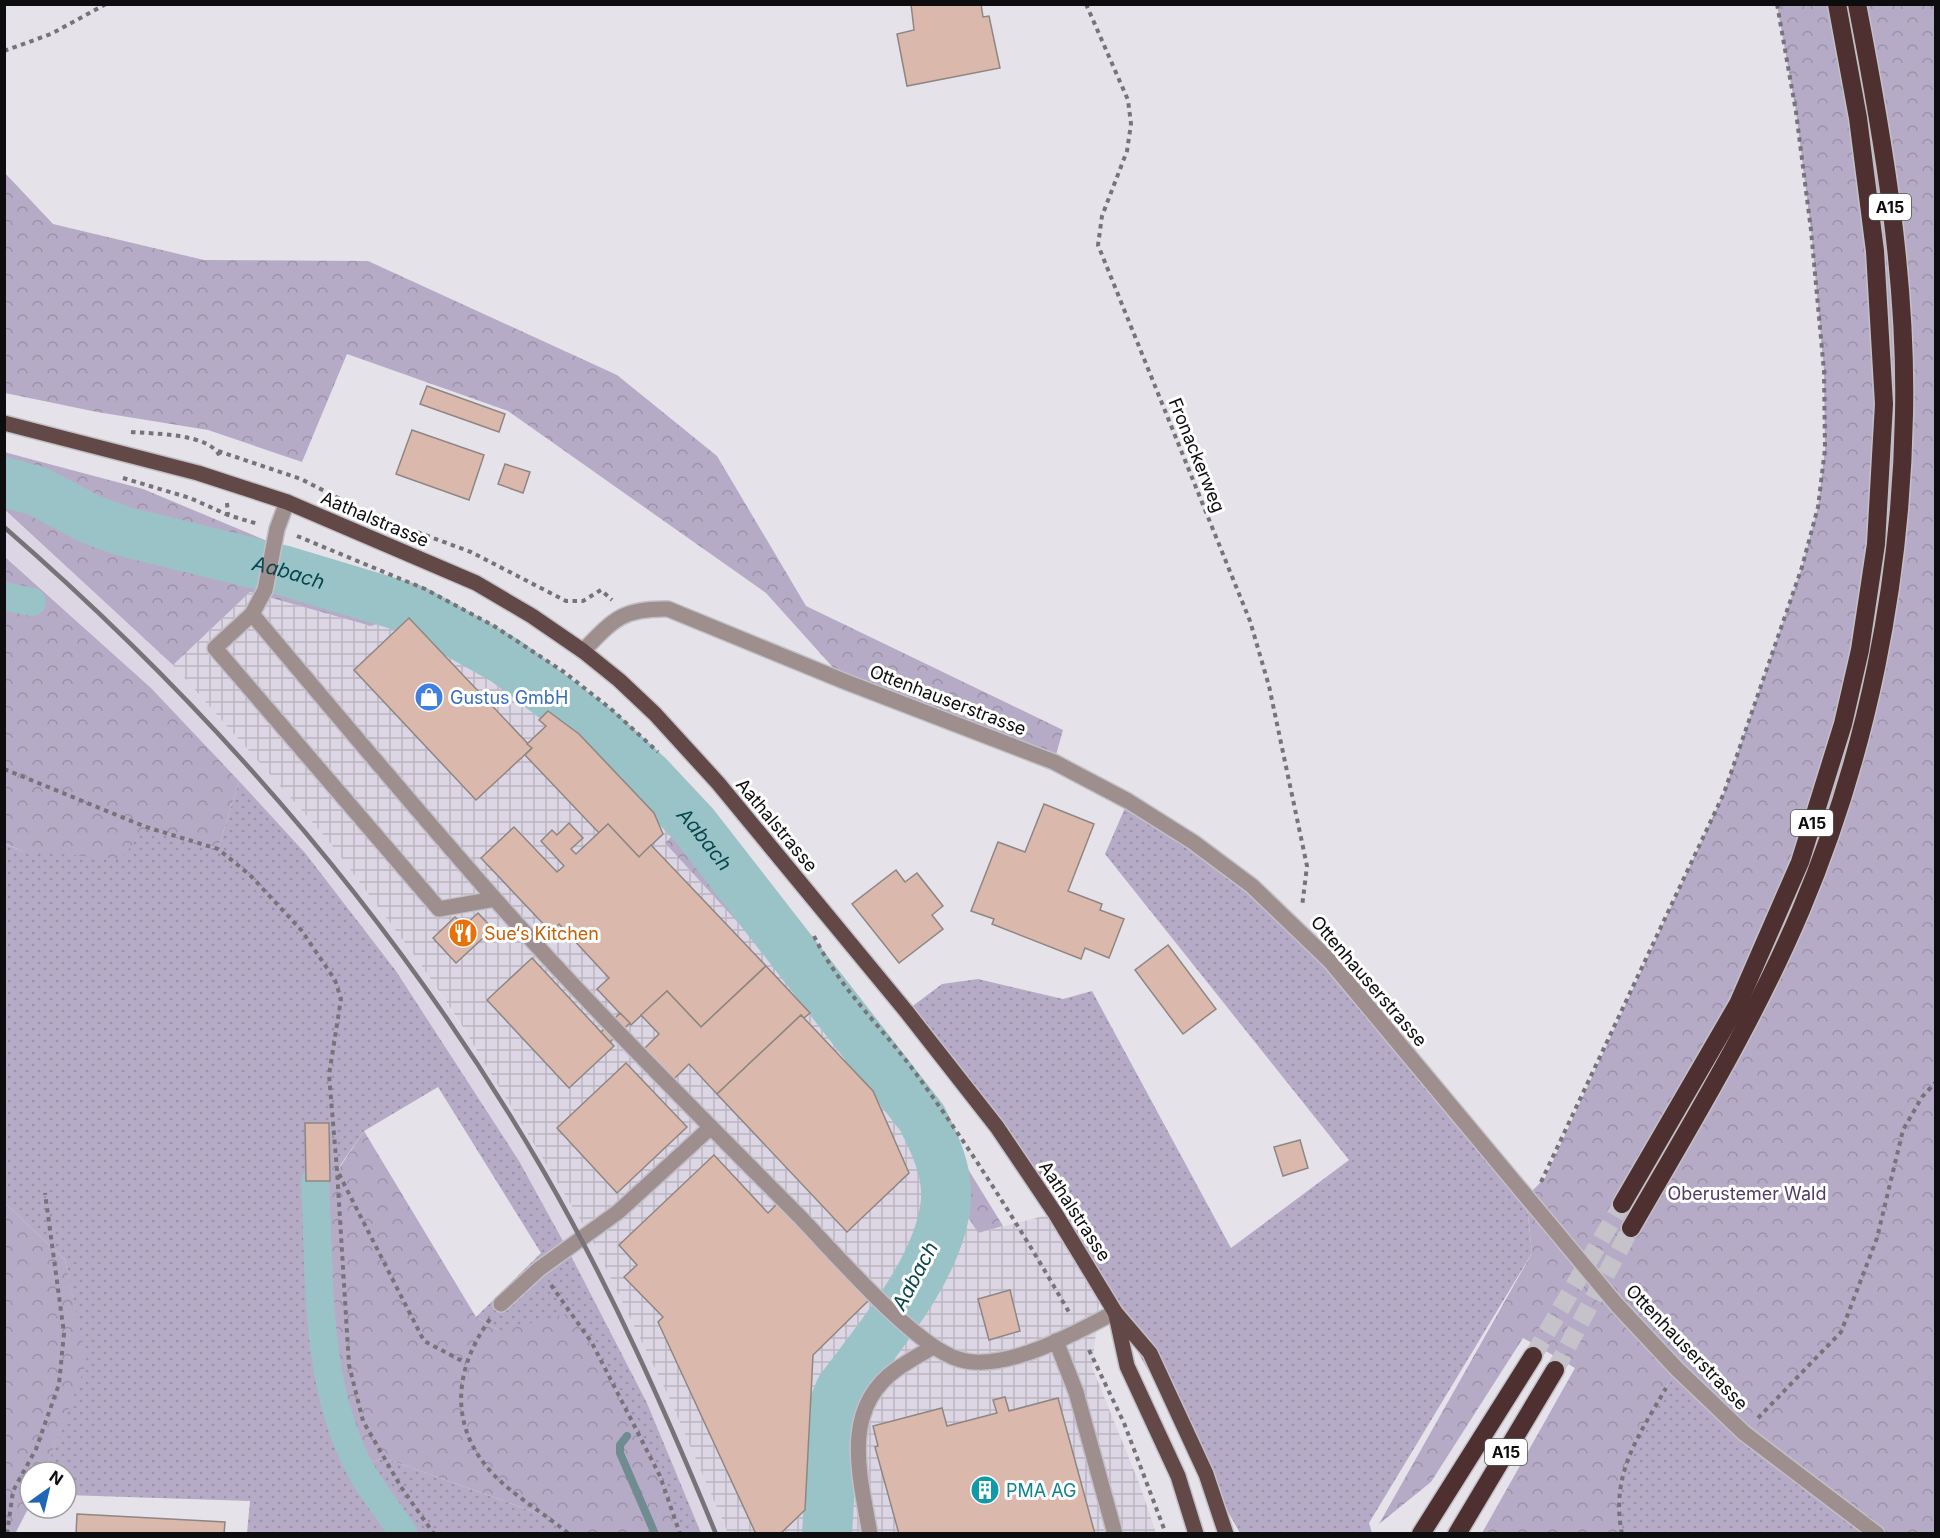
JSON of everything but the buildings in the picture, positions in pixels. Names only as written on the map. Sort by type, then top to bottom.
[{"type":"highway","name":"A15","points":[[1622,1204],[1738,1004],[1800,862],[1843,724],[1860,650],[1876,544],[1884,404],[1875,251],[1858,118],[1837,4]]},
{"type":"highway","name":"A15","points":[[1631,1228],[1728,1060],[1764,992],[1802,908],[1835,820],[1862,729],[1885,623],[1898,522],[1904,412],[1902,341],[1897,269],[1887,184],[1857,4]]},
{"type":"highway","name":"A15","points":[[1452,1482],[1533,1356]]},
{"type":"highway","name":"A15","points":[[1457,1533],[1555,1371]]},
{"type":"highway","points":[[1407,1533],[1452,1482]]},
{"type":"highway","points":[[1421,1533],[1452,1482]]},
{"type":"main road","name":"Aathalstrasse","points":[[4,423],[227,482],[287,502],[476,584],[532,616],[583,651],[655,714],[718,783],[906,1011],[997,1127],[1055,1213],[1115,1312],[1150,1353],[1206,1474],[1226,1533]]},
{"type":"main road","name":"Aathalstrasse","points":[[1115,1312],[1127,1366],[1178,1476],[1196,1533]]},
{"type":"street","points":[[287,502],[275,537],[265,590],[252,614],[215,648],[439,909],[495,899]]},
{"type":"street","name":"Ottenhauserstrasse","points":[[583,651],[606,626],[626,613],[648,609],[668,609],[846,682],[1054,762],[1128,801],[1193,842],[1252,886],[1294,925],[1358,993],[1617,1305],[1677,1369],[1744,1433],[1877,1533]]},
{"type":"street","points":[[252,614],[495,899],[711,1127],[916,1334],[933,1347],[962,1361],[987,1362],[1056,1341],[1115,1312]]},
{"type":"street","points":[[501,1304],[539,1269],[618,1212],[711,1127]]},
{"type":"street","points":[[1056,1341],[1076,1392],[1115,1533]]},
{"type":"street","points":[[870,1533],[859,1472],[857,1441],[864,1410],[883,1381],[896,1369],[933,1347]]},
{"type":"path","points":[[4,51],[51,34],[106,4]]},
{"type":"path","name":"Fronackerweg","points":[[1086,4],[1128,100],[1131,124],[1127,151],[1102,216],[1098,245],[1250,621],[1269,686],[1306,866],[1305,901],[1294,925]]},
{"type":"path","points":[[1526,1197],[1545,1178],[1724,793],[1802,567],[1818,507],[1825,449],[1822,348],[1796,112],[1778,4]]},
{"type":"path","points":[[218,451],[301,479],[351,505]]},
{"type":"path","points":[[114,476],[190,498],[275,537],[303,537],[343,557],[425,589],[494,626],[591,693],[664,758]]},
{"type":"path","points":[[227,482],[228,515]]},
{"type":"path","points":[[411,530],[471,552],[566,601],[583,601],[601,590]]},
{"type":"path","points":[[4,769],[146,827],[218,849],[250,875],[302,931],[335,980],[341,999],[329,1075],[338,1170],[349,1365],[363,1421],[401,1487],[434,1533]]},
{"type":"path","points":[[811,930],[830,966],[916,1073],[952,1126],[1024,1237],[1079,1330],[1124,1423],[1166,1533]]},
{"type":"path","points":[[1744,1433],[1841,1332],[1877,1238],[1903,1130],[1922,1097],[1935,1082]]},
{"type":"path","points":[[338,1170],[423,1341],[466,1363]]},
{"type":"path","points":[[7,1533],[13,1491],[36,1449],[59,1384],[64,1333],[45,1193]]},
{"type":"path","points":[[539,1269],[592,1343],[660,1476],[680,1533]]},
{"type":"path","points":[[501,1304],[481,1331],[466,1363],[461,1381],[463,1419],[479,1456],[493,1474],[569,1533]]},
{"type":"path","points":[[1622,1533],[1619,1498],[1622,1473],[1631,1449],[1677,1369]]},
{"type":"shaded area","points":[[4,510],[173,665],[328,840],[415,956],[498,1082],[589,1234],[668,1395],[728,1533],[701,1533],[647,1403],[568,1250],[519,1161],[396,971],[306,854],[151,688],[5,556]]},
{"type":"shaded area","points":[[250,592],[371,626],[414,611],[567,713],[678,830],[665,843],[885,1083],[978,1233],[1055,1213],[1101,1287],[1092,1367],[1139,1483],[1156,1533],[728,1533],[668,1395],[589,1234],[459,1021],[415,956],[328,840],[173,665]]},
{"type":"green space","name":"Oberustemer Wald","points":[[1777,5],[1935,5],[1935,1533],[1877,1533],[1677,1369],[1642,1427],[1625,1466],[1619,1509],[1622,1533],[1482,1533],[1575,1368],[1523,1338],[1431,1482],[1379,1524],[1532,1253],[1526,1197],[1545,1178],[1724,793],[1802,567],[1818,507],[1825,449],[1824,371],[1811,230],[1796,112]]},
{"type":"green space","points":[[4,172],[53,224],[204,260],[368,261],[617,375],[717,456],[806,606],[1063,730],[1054,762],[846,682],[766,593],[508,411],[347,354],[302,462],[208,430],[97,412],[5,393]]},
{"type":"green space","points":[[4,452],[143,489],[289,550],[362,572],[430,598],[562,677],[636,744],[710,818],[936,1117],[1003,1226],[978,1233],[885,1083],[665,843],[678,830],[567,713],[414,611],[371,626],[250,592],[173,665],[5,510]]},
{"type":"green space","points":[[4,556],[151,688],[239,781],[218,849],[146,827],[121,859],[23,851],[5,844]]},
{"type":"green space","points":[[239,781],[306,854],[396,971],[519,1161],[568,1250],[647,1403],[701,1533],[680,1533],[660,1476],[592,1343],[500,1331],[476,1317],[541,1253],[438,1087],[364,1131],[337,1170],[329,1123],[305,1124],[306,1181],[315,1181],[323,1326],[359,1466],[384,1458],[546,1516],[569,1533],[247,1533],[250,1501],[78,1495],[78,1460],[49,1460],[86,1362],[65,1260],[5,1203],[4,844],[23,851],[146,827],[218,849]]},
{"type":"green space","points":[[1128,801],[1294,925],[1526,1197],[1532,1253],[1369,1523],[1372,1533],[1240,1533],[1101,1287],[906,1011],[942,984],[978,979],[1063,999],[1092,991],[1231,1248],[1349,1160],[1105,854]]},
{"type":"green space","points":[[329,1123],[338,1170],[364,1131],[476,1317],[500,1331],[570,1313],[592,1343],[660,1476],[680,1533],[569,1533],[546,1516],[384,1458],[359,1466],[337,1415],[330,1388],[321,1330],[315,1181],[330,1181]]},
{"type":"green space","points":[[5,1203],[65,1260],[87,1362],[49,1460],[18,1460],[18,1520],[22,1520],[15,1534],[4,1533]]},
{"type":"green space","points":[[1677,1369],[1877,1533],[1622,1533],[1619,1509],[1625,1466],[1642,1427]]},
{"type":"waterway","name":"Aabach","points":[[4,482],[37,491],[92,520],[126,532],[282,570],[415,610],[506,661],[601,733],[649,777],[694,825],[922,1118],[943,1168],[946,1201],[941,1226],[932,1251],[905,1301],[840,1390],[835,1402],[827,1534]]},
{"type":"waterway","points":[[4,596],[32,602]]},
{"type":"waterway","points":[[315,1181],[319,1290],[326,1362],[333,1398],[358,1465],[404,1534]]},
{"type":"waterway","points":[[841,1363],[853,1372]]},
{"type":"waterway","points":[[627,1436],[620,1445],[620,1453],[655,1534]]},
{"type":"tunnel","points":[[1533,1356],[1622,1204]]},
{"type":"tunnel","points":[[1555,1370],[1631,1228]]},
{"type":"railway","points":[[4,527],[83,598],[159,672],[231,748],[301,827],[367,909],[430,994],[489,1082],[569,1216],[636,1350],[716,1534]]},
{"type":"place","name":"Gustus GmbH","points":[[429,697]]},
{"type":"place","name":"Sue‘s Kitchen","points":[[463,933]]},
{"type":"place","name":"PMA AG","points":[[985,1490]]}]
